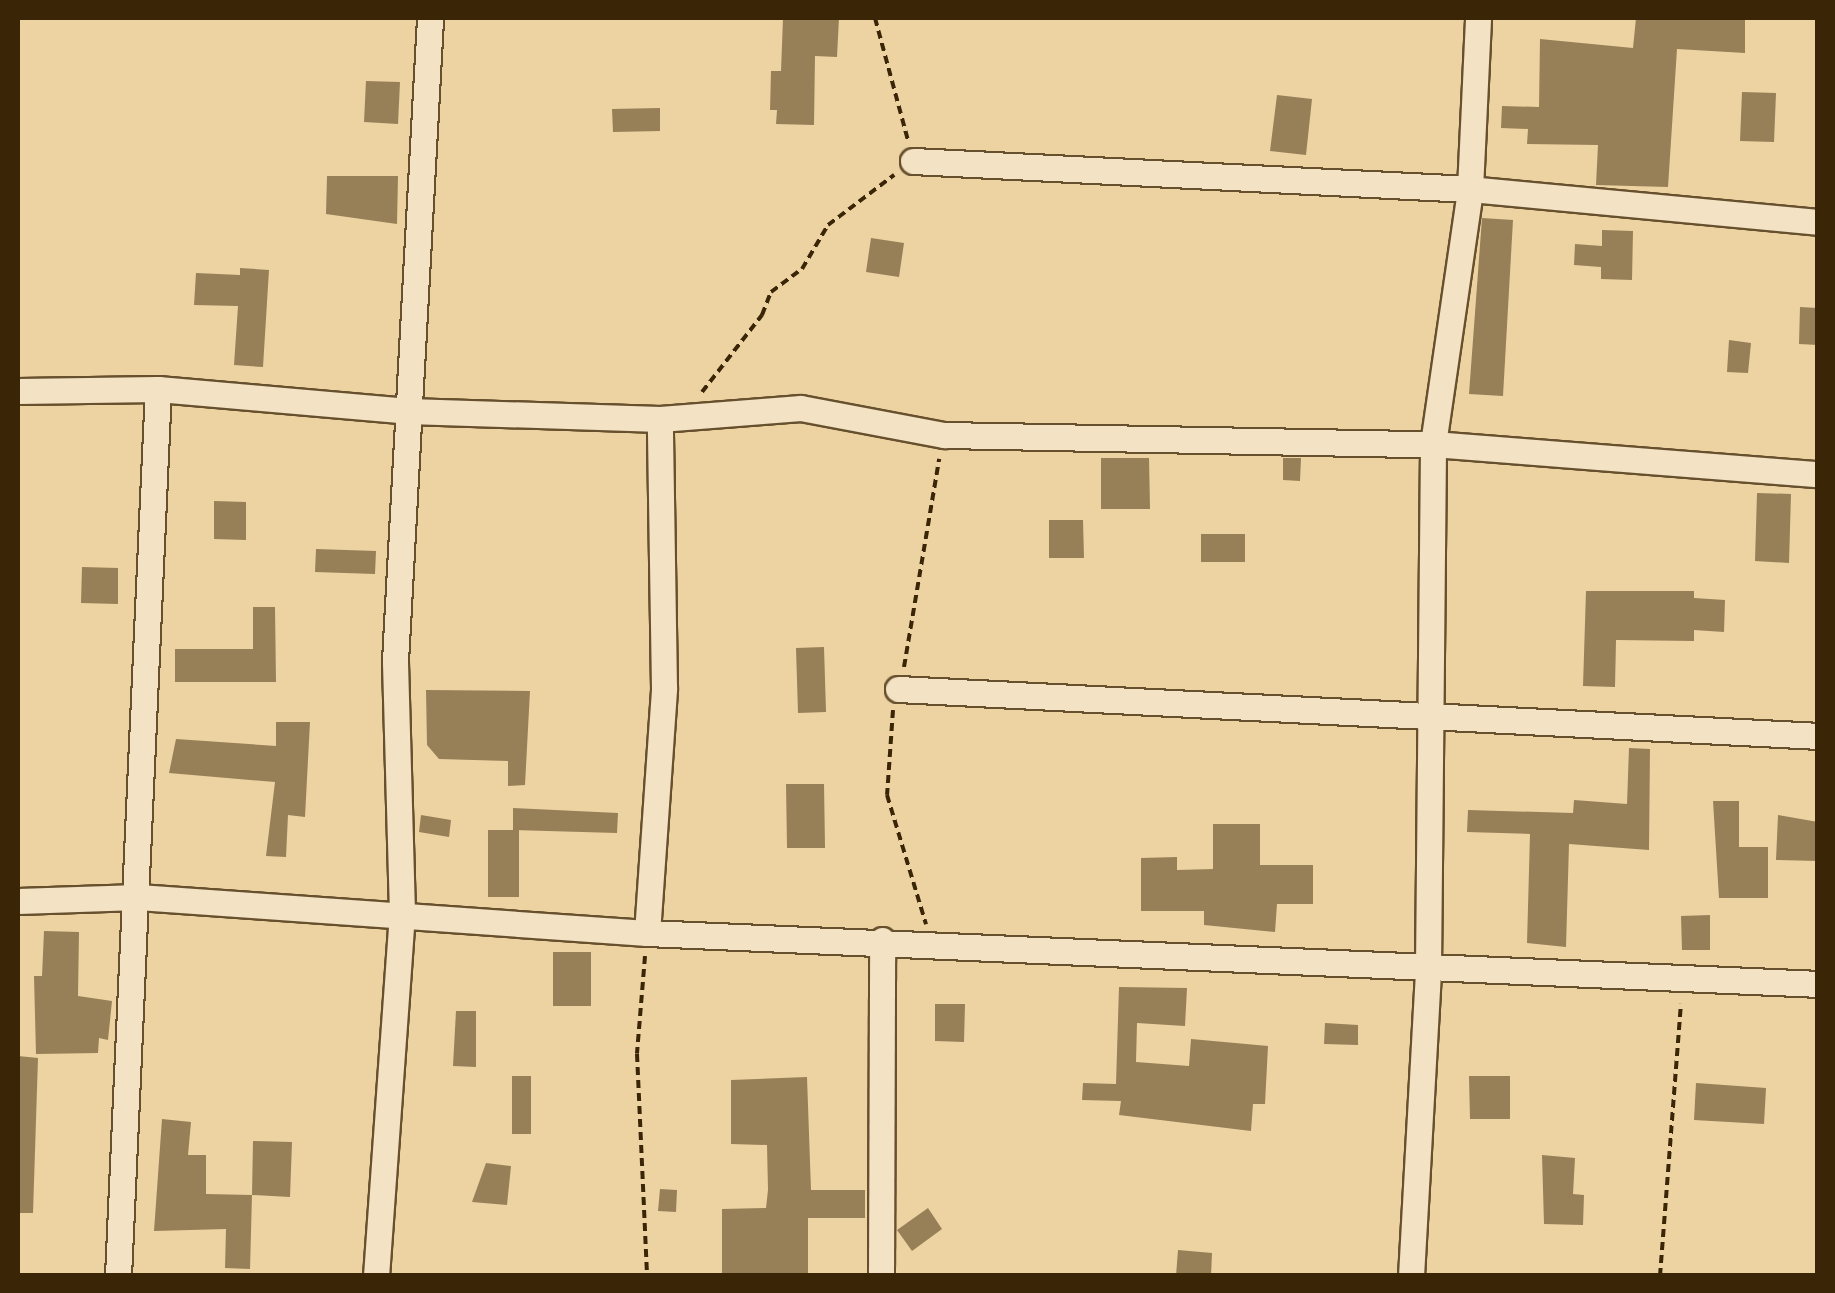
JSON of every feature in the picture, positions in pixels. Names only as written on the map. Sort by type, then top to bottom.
[{"type":"street","points":[[376,1276],[402,913],[394,660],[430,18]]},
{"type":"street","points":[[1410,1276],[1428,969],[1433,444],[1470,189],[1478,18]]},
{"type":"street","points":[[913,160],[1470,189],[1818,222]]},
{"type":"street","points":[[118,1276],[158,388]]},
{"type":"street","points":[[18,391],[158,388],[408,411],[660,419],[802,408],[944,435],[1433,444],[1818,474]]},
{"type":"street","points":[[646,933],[664,688],[660,419]]},
{"type":"street","points":[[898,689],[1430,720],[1818,736]]},
{"type":"street","points":[[18,900],[138,897],[646,933],[882,940],[1428,969],[1818,984]]},
{"type":"street","points":[[880,1276],[882,940]]},
{"type":"path","points":[[699,396],[762,315],[771,292],[802,269],[828,226],[913,160],[876,18]]},
{"type":"path","points":[[646,933],[637,1054],[647,1276]]},
{"type":"path","points":[[1660,1276],[1684,979]]},
{"type":"building","points":[[783,18],[839,18],[837,57],[815,56],[814,125],[776,124],[777,110],[770,110],[771,71],[781,71]]},
{"type":"building","points":[[1636,18],[1745,18],[1745,53],[1677,49],[1668,187],[1596,185],[1598,145],[1527,144],[1528,129],[1501,128],[1502,106],[1539,107],[1540,39],[1633,48]]},
{"type":"building","points":[[366,81],[400,82],[398,124],[364,122]]},
{"type":"building","points":[[1742,92],[1776,93],[1774,142],[1740,141]]},
{"type":"building","points":[[1277,95],[1312,99],[1306,155],[1270,151]]},
{"type":"building","points":[[660,108],[660,131],[613,132],[612,109]]},
{"type":"building","points":[[327,176],[398,176],[397,224],[326,214]]},
{"type":"building","points":[[1482,218],[1513,220],[1503,396],[1469,394]]},
{"type":"building","points":[[1602,230],[1633,231],[1632,280],[1601,279],[1601,267],[1574,265],[1575,244],[1602,246]]},
{"type":"building","points":[[871,238],[904,243],[899,277],[866,272]]},
{"type":"building","points":[[240,268],[269,270],[263,367],[234,365],[238,306],[194,305],[196,273],[240,275]]},
{"type":"building","points":[[1800,307],[1818,308],[1818,345],[1799,344]]},
{"type":"building","points":[[1729,340],[1751,343],[1748,373],[1727,372]]},
{"type":"building","points":[[1101,458],[1149,458],[1150,509],[1101,509]]},
{"type":"building","points":[[1283,458],[1301,458],[1300,481],[1283,480]]},
{"type":"building","points":[[1757,493],[1791,494],[1789,563],[1755,561]]},
{"type":"building","points":[[214,501],[246,502],[246,540],[214,539]]},
{"type":"building","points":[[1049,520],[1083,520],[1084,558],[1049,558]]},
{"type":"building","points":[[1201,534],[1245,534],[1245,562],[1201,562]]},
{"type":"building","points":[[316,549],[376,551],[375,574],[315,572]]},
{"type":"building","points":[[82,567],[118,568],[118,604],[81,603]]},
{"type":"building","points":[[1586,591],[1694,591],[1694,598],[1725,600],[1724,632],[1694,630],[1694,641],[1616,640],[1615,687],[1583,686]]},
{"type":"building","points":[[253,607],[275,607],[276,682],[175,682],[175,649],[253,649]]},
{"type":"building","points":[[824,647],[826,712],[798,713],[796,648]]},
{"type":"building","points":[[426,690],[530,691],[525,785],[508,786],[508,761],[439,759],[427,745]]},
{"type":"building","points":[[276,722],[310,722],[305,817],[288,815],[286,857],[266,856],[275,782],[169,773],[176,739],[276,746]]},
{"type":"building","points":[[1629,748],[1650,749],[1649,850],[1569,844],[1566,947],[1527,943],[1530,834],[1467,832],[1468,810],[1573,813],[1574,800],[1627,804]]},
{"type":"building","points":[[786,784],[824,784],[825,848],[787,848]]},
{"type":"building","points":[[1713,801],[1739,801],[1739,847],[1768,847],[1768,898],[1719,898]]},
{"type":"building","points":[[513,808],[618,813],[617,833],[513,830]]},
{"type":"building","points":[[421,815],[451,820],[449,837],[419,832]]},
{"type":"building","points":[[1778,815],[1818,822],[1818,861],[1776,860]]},
{"type":"building","points":[[1213,824],[1260,824],[1260,865],[1313,865],[1313,904],[1277,904],[1275,932],[1204,925],[1204,911],[1141,911],[1141,858],[1177,857],[1177,870],[1213,869]]},
{"type":"building","points":[[488,830],[519,830],[519,897],[488,897]]},
{"type":"building","points":[[1710,915],[1710,950],[1682,950],[1681,916]]},
{"type":"building","points":[[44,931],[79,932],[78,996],[112,1001],[108,1040],[99,1038],[98,1053],[36,1054],[34,976],[42,976]]},
{"type":"building","points":[[553,952],[591,952],[591,1006],[553,1006]]},
{"type":"building","points":[[1119,987],[1187,988],[1185,1026],[1137,1023],[1136,1062],[1189,1066],[1191,1039],[1268,1046],[1265,1104],[1253,1104],[1251,1131],[1119,1115],[1121,1101],[1082,1100],[1083,1083],[1116,1084]]},
{"type":"building","points":[[935,1004],[965,1004],[964,1042],[935,1041]]},
{"type":"building","points":[[456,1011],[476,1011],[476,1067],[453,1066]]},
{"type":"building","points":[[1325,1023],[1358,1025],[1358,1045],[1324,1044]]},
{"type":"building","points":[[18,1056],[38,1058],[33,1213],[18,1213]]},
{"type":"building","points":[[512,1076],[531,1076],[531,1134],[512,1134]]},
{"type":"building","points":[[1469,1076],[1510,1076],[1510,1119],[1470,1119]]},
{"type":"building","points":[[807,1077],[811,1190],[865,1190],[865,1218],[808,1218],[808,1276],[722,1276],[722,1209],[766,1208],[768,1190],[767,1145],[731,1144],[731,1080]]},
{"type":"building","points":[[1696,1083],[1766,1088],[1764,1124],[1694,1120]]},
{"type":"building","points":[[162,1119],[191,1122],[188,1155],[206,1155],[206,1194],[252,1195],[250,1269],[225,1268],[226,1229],[154,1231]]},
{"type":"building","points":[[253,1141],[292,1142],[290,1197],[252,1195]]},
{"type":"building","points":[[1542,1155],[1575,1158],[1573,1194],[1584,1195],[1583,1225],[1544,1224]]},
{"type":"building","points":[[486,1163],[511,1166],[507,1205],[472,1202]]},
{"type":"building","points":[[660,1189],[677,1190],[676,1212],[658,1211]]},
{"type":"building","points":[[928,1208],[942,1229],[912,1251],[897,1230]]},
{"type":"building","points":[[1178,1250],[1212,1253],[1211,1276],[1176,1276]]}]
